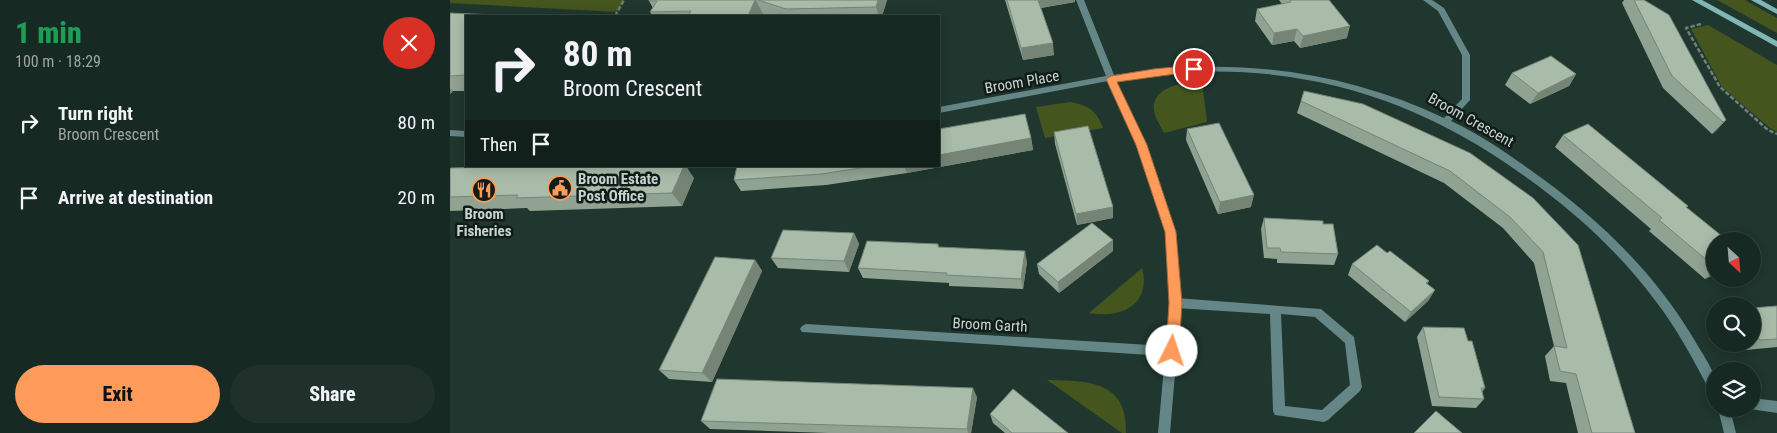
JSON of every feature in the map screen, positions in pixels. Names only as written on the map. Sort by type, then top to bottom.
[{"type":"street","points":[[1080,0],[1111,79],[1142,145],[1171,232],[1176,303],[1164,433]]},
{"type":"street","points":[[1427,0],[1441,10],[1466,55],[1466,100],[1446,121]]},
{"type":"street","points":[[1696,0],[1777,44]]},
{"type":"street","points":[[1755,0],[1777,12]]},
{"type":"street","name":"Broom Crescent","points":[[1111,79],[1154,72],[1194,69],[1240,69],[1294,73],[1346,84],[1397,99],[1446,121],[1490,146],[1589,219],[1631,263],[1674,318],[1706,373]]},
{"type":"street","name":"Broom Place","points":[[940,110],[1111,79]]},
{"type":"street","points":[[450,133],[465,134]]},
{"type":"street","points":[[1176,303],[1317,312],[1350,341],[1356,386],[1324,416],[1278,411],[1275,310]]},
{"type":"street","name":"Broom Garth","points":[[806,329],[1172,351]]},
{"type":"street","points":[[1761,405],[1777,407]]},
{"type":"street","points":[[1726,417],[1730,433]]},
{"type":"path","points":[[616,15],[624,0]]},
{"type":"path","points":[[1726,17],[1686,28],[1720,88],[1768,130],[1777,134]]},
{"type":"green space","points":[[450,0],[624,0],[617,12],[450,3]]},
{"type":"green space","points":[[1717,0],[1745,0],[1777,18],[1777,33]]},
{"type":"green space","points":[[1708,25],[1777,65],[1777,132],[1722,87],[1691,29]]},
{"type":"green space","points":[[1202,81],[1207,122],[1164,133],[1154,111],[1154,103],[1158,96],[1170,87]]},
{"type":"green space","points":[[1070,102],[1087,107],[1095,113],[1103,128],[1045,138],[1036,107]]},
{"type":"green space","points":[[1142,268],[1144,281],[1142,291],[1138,300],[1131,307],[1112,314],[1089,313]]},
{"type":"green space","points":[[1047,380],[1090,383],[1112,393],[1120,402],[1125,416],[1126,433],[1122,433]]},
{"type":"building","points":[[755,0],[748,15],[689,15],[691,11],[650,12],[657,1],[649,1]]},
{"type":"building","points":[[758,0],[878,0],[876,7],[786,9]]},
{"type":"building","points":[[1007,0],[1038,0],[1053,43],[1021,48]]},
{"type":"building","points":[[1290,0],[1329,0],[1350,26],[1303,36],[1297,29],[1274,33],[1257,9],[1291,2]]},
{"type":"building","points":[[1634,0],[1644,0],[1669,15],[1726,120],[1723,122],[1672,76]]},
{"type":"building","points":[[450,13],[495,15],[465,15],[465,75],[450,76]]},
{"type":"building","points":[[1551,56],[1576,74],[1538,93],[1512,73]]},
{"type":"building","points":[[1304,91],[1363,104],[1470,153],[1533,198],[1578,245],[1635,433],[1592,433],[1576,374],[1560,371],[1554,346],[1567,348],[1543,252],[1510,217],[1450,171],[1301,101]]},
{"type":"building","points":[[1025,114],[1031,138],[940,155],[940,129]]},
{"type":"building","points":[[1219,123],[1254,195],[1220,202],[1187,129]]},
{"type":"building","points":[[1588,124],[1688,206],[1686,207],[1717,232],[1706,232],[1706,259],[1659,220],[1662,218],[1563,135]]},
{"type":"building","points":[[1088,126],[1113,207],[1076,214],[1054,132]]},
{"type":"building","points":[[684,167],[672,193],[516,198],[518,195],[450,197],[451,168]]},
{"type":"building","points":[[737,167],[866,167],[821,174],[734,180]]},
{"type":"building","points":[[1264,218],[1323,221],[1323,224],[1333,224],[1338,254],[1281,252],[1280,248],[1267,248]]},
{"type":"building","points":[[1092,223],[1113,240],[1058,282],[1037,264]]},
{"type":"building","points":[[783,230],[854,233],[844,261],[771,258]]},
{"type":"building","points":[[867,241],[938,244],[938,247],[1025,251],[1021,279],[858,268]]},
{"type":"building","points":[[1377,245],[1387,253],[1390,251],[1429,281],[1426,283],[1435,290],[1411,312],[1352,264]]},
{"type":"building","points":[[715,257],[755,260],[702,373],[659,370]]},
{"type":"building","points":[[1777,306],[1777,339],[1761,340],[1761,307]]},
{"type":"building","points":[[1423,327],[1464,328],[1468,341],[1472,341],[1485,388],[1481,388],[1484,399],[1439,397]]},
{"type":"building","points":[[717,379],[973,388],[967,429],[701,421]]},
{"type":"building","points":[[1013,389],[1068,433],[1012,433],[990,414]]},
{"type":"building","points":[[1436,411],[1462,433],[1414,433]]},
{"type":"place","name":"Broom Estate Post Office","points":[[560,188]]},
{"type":"place","name":"Broom Fisheries","points":[[484,190]]},
{"type":"route","points":[[1172,351],[1176,303],[1171,232],[1142,145],[1111,79],[1154,72],[1194,69]]}]
